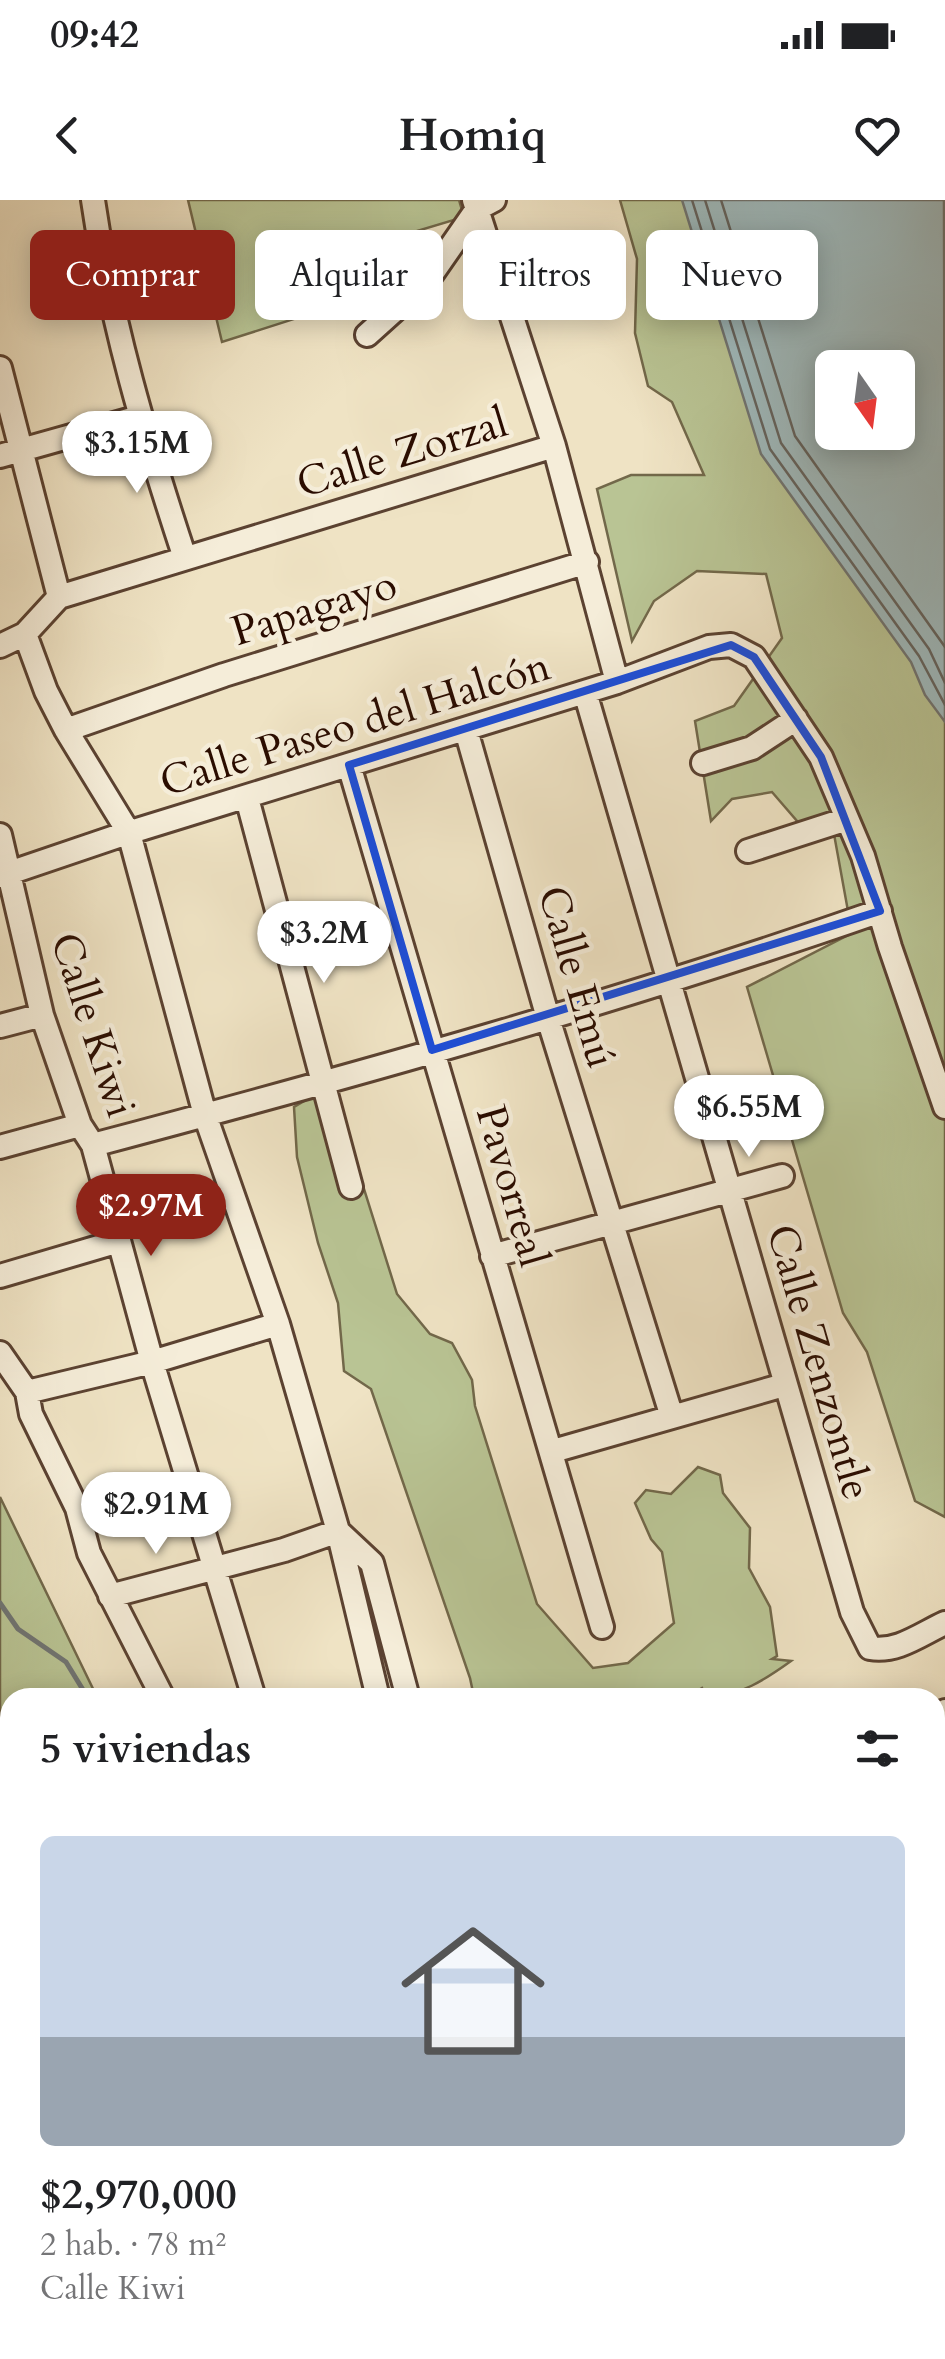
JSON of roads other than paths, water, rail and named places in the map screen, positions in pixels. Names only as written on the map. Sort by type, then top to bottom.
[{"type":"street","points":[[93,200],[112,307],[139,417],[185,558]]},
{"type":"street","points":[[367,335],[428,281],[482,203]]},
{"type":"street","points":[[482,203],[618,682]]},
{"type":"street","points":[[0,368],[11,453],[60,597]]},
{"type":"street","points":[[11,453],[139,417]]},
{"type":"street","name":"Calle Zorzal","points":[[0,646],[25,634],[60,597],[554,446]]},
{"type":"street","name":"Papagayo","points":[[66,730],[224,675],[587,562]]},
{"type":"street","points":[[25,634],[46,691],[66,730],[129,833],[205,1115],[278,1324],[338,1530],[376,1688]]},
{"type":"street","name":"Calle Paseo del Halcón","points":[[5,875],[618,682],[709,647],[732,645],[754,657],[796,720]]},
{"type":"street","name":"Calle Zenzontle","points":[[586,692],[852,1612],[870,1648],[882,1650],[945,1622]]},
{"type":"street","points":[[704,763],[752,748],[796,720],[821,757],[847,819],[945,1107]]},
{"type":"street","name":"Calle Emú","points":[[466,730],[548,1018],[672,1417]]},
{"type":"street","name":"Pavorreal","points":[[349,765],[602,1627]]},
{"type":"street","points":[[247,798],[351,1187]]},
{"type":"street","points":[[748,851],[847,819]]},
{"type":"street","name":"Calle Kiwi","points":[[0,836],[5,875],[42,1015],[86,1135],[251,1688]]},
{"type":"street","points":[[0,1147],[205,1115],[323,1084],[669,981],[880,911]]},
{"type":"street","points":[[0,1026],[42,1015]]},
{"type":"street","points":[[492,1256],[782,1176]]},
{"type":"street","points":[[0,1276],[118,1241]]},
{"type":"street","points":[[28,1392],[152,1362],[278,1324]]},
{"type":"street","points":[[0,1353],[28,1392],[31,1414],[77,1508],[88,1553],[158,1688]]},
{"type":"street","points":[[552,1452],[784,1384]]},
{"type":"street","points":[[110,1596],[215,1569],[338,1530]]},
{"type":"street","points":[[338,1530],[372,1563],[405,1688]]},
{"type":"water","points":[[682,200],[944,200],[945,722],[925,695],[911,662],[761,454],[719,320],[818,320],[818,230],[691,230]]},
{"type":"waterway","points":[[0,1603],[18,1629],[66,1662],[82,1688]]}]
